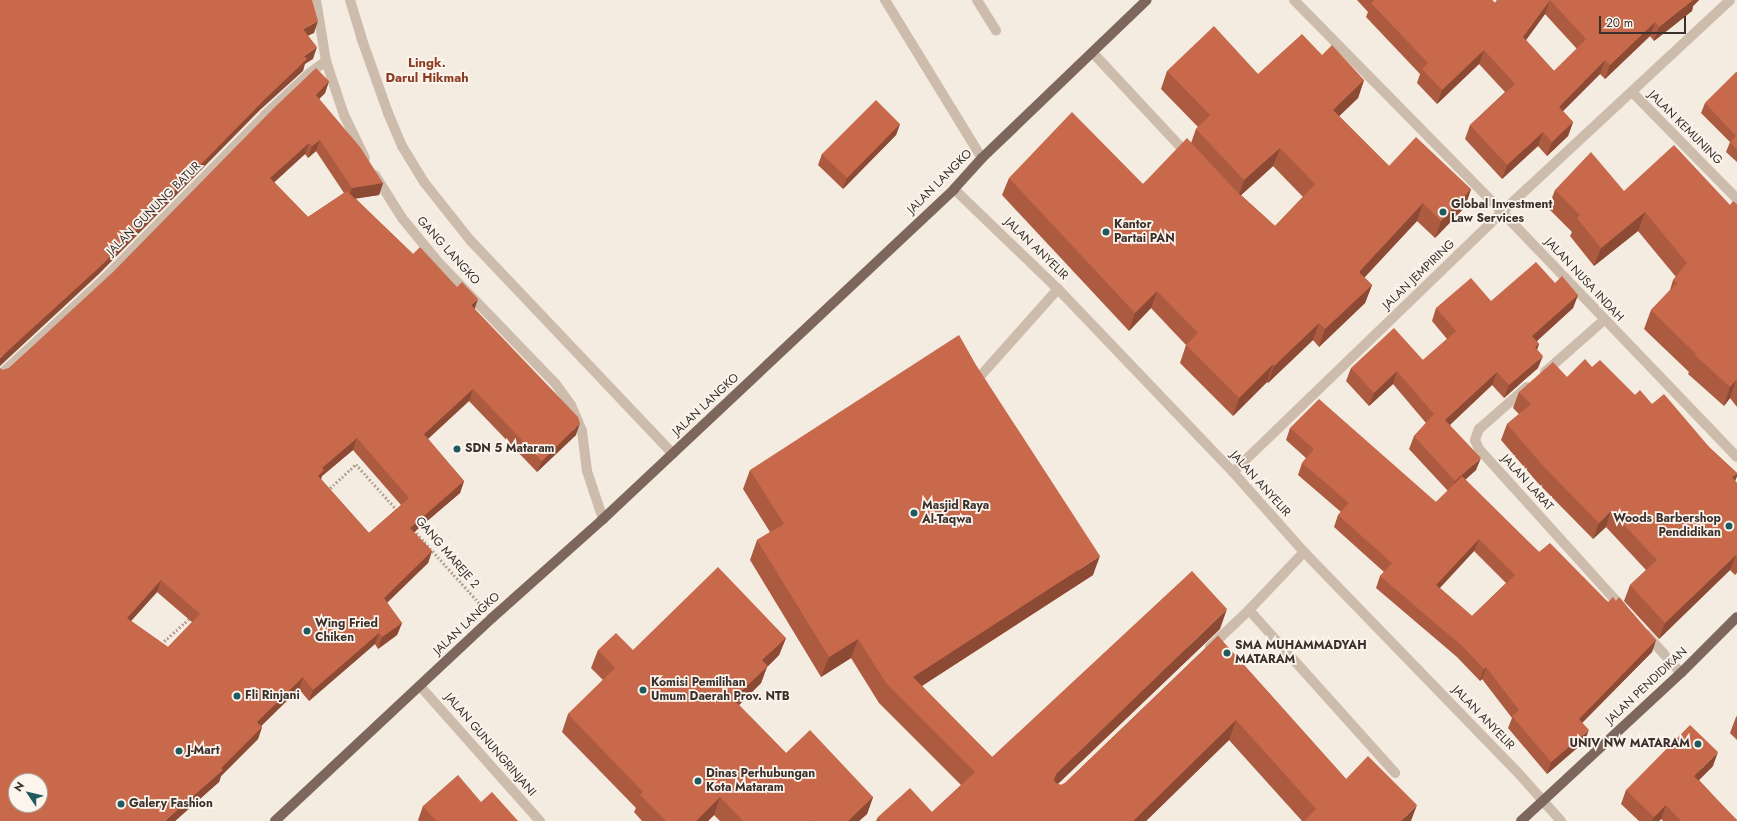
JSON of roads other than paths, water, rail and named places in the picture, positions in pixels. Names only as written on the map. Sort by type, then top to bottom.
[{"type":"main road","name":"JALAN LANGKO","points":[[275,821],[492,618],[672,454],[954,189],[982,158],[1147,0]]},
{"type":"main road","name":"JALAN PENDIDIKAN","points":[[1521,821],[1681,673],[1737,617]]},
{"type":"street","name":"GANG LANGKO","points":[[316,0],[326,61],[344,115],[363,155],[402,218],[439,263],[555,383],[571,405],[582,431],[587,471],[602,519]]},
{"type":"street","points":[[350,0],[388,113],[402,146],[424,182],[470,240],[672,454]]},
{"type":"street","points":[[886,0],[982,158]]},
{"type":"street","points":[[977,0],[996,32]]},
{"type":"street","name":"JALAN NUSA INDAH","points":[[1294,0],[1502,212],[1737,457]]},
{"type":"street","name":"JALAN JEMPIRING","points":[[1233,472],[1502,212],[1730,0]]},
{"type":"street","points":[[1092,53],[1193,160]]},
{"type":"street","name":"JALAN GUNUNG BATUR","points":[[0,375],[104,279],[265,115],[311,72],[326,61]]},
{"type":"street","name":"JALAN KEMUNING","points":[[1632,92],[1737,199]]},
{"type":"street","name":"JALAN ANYELIR","points":[[954,189],[1058,289],[1233,472],[1304,552],[1520,774],[1561,821]]},
{"type":"street","points":[[975,382],[1058,289]]},
{"type":"street","name":"JALAN LARAT","points":[[1604,320],[1479,429],[1476,440],[1479,449],[1628,614]]},
{"type":"street","points":[[1202,654],[1249,610],[1304,552]]},
{"type":"street","points":[[1249,610],[1395,773]]},
{"type":"street","points":[[1638,626],[1681,673]]},
{"type":"street","name":"JALAN GUNUNGRINJANI","points":[[420,686],[540,821]]},
{"type":"place","name":"Global Investment Law Services","points":[[1443,212]]},
{"type":"place","name":"Kantor Partai PAN","points":[[1106,232]]},
{"type":"place","name":"SDN 5 Mataram","points":[[457,449]]},
{"type":"place","name":"Masjid Raya Al-Taqwa","points":[[914,513]]},
{"type":"place","name":"Woods Barbershop Pendidikan","points":[[1729,526]]},
{"type":"place","name":"Wing Fried Chiken","points":[[307,631]]},
{"type":"place","name":"SMA MUHAMMADYAH MATARAM","points":[[1227,653]]},
{"type":"place","name":"Komisi Pemilihan Umum Daerah Prov. NTB","points":[[643,690]]},
{"type":"place","name":"Fli Rinjani","points":[[237,696]]},
{"type":"place","name":"UNIV NW MATARAM","points":[[1698,744]]},
{"type":"place","name":"J-Mart","points":[[179,751]]},
{"type":"place","name":"Dinas Perhubungan Kota Mataram","points":[[698,781]]},
{"type":"place","name":"Galery Fashion","points":[[121,804]]},
{"type":"district","name":"Lingk. Darul Hikmah","points":[[427,72]]}]
